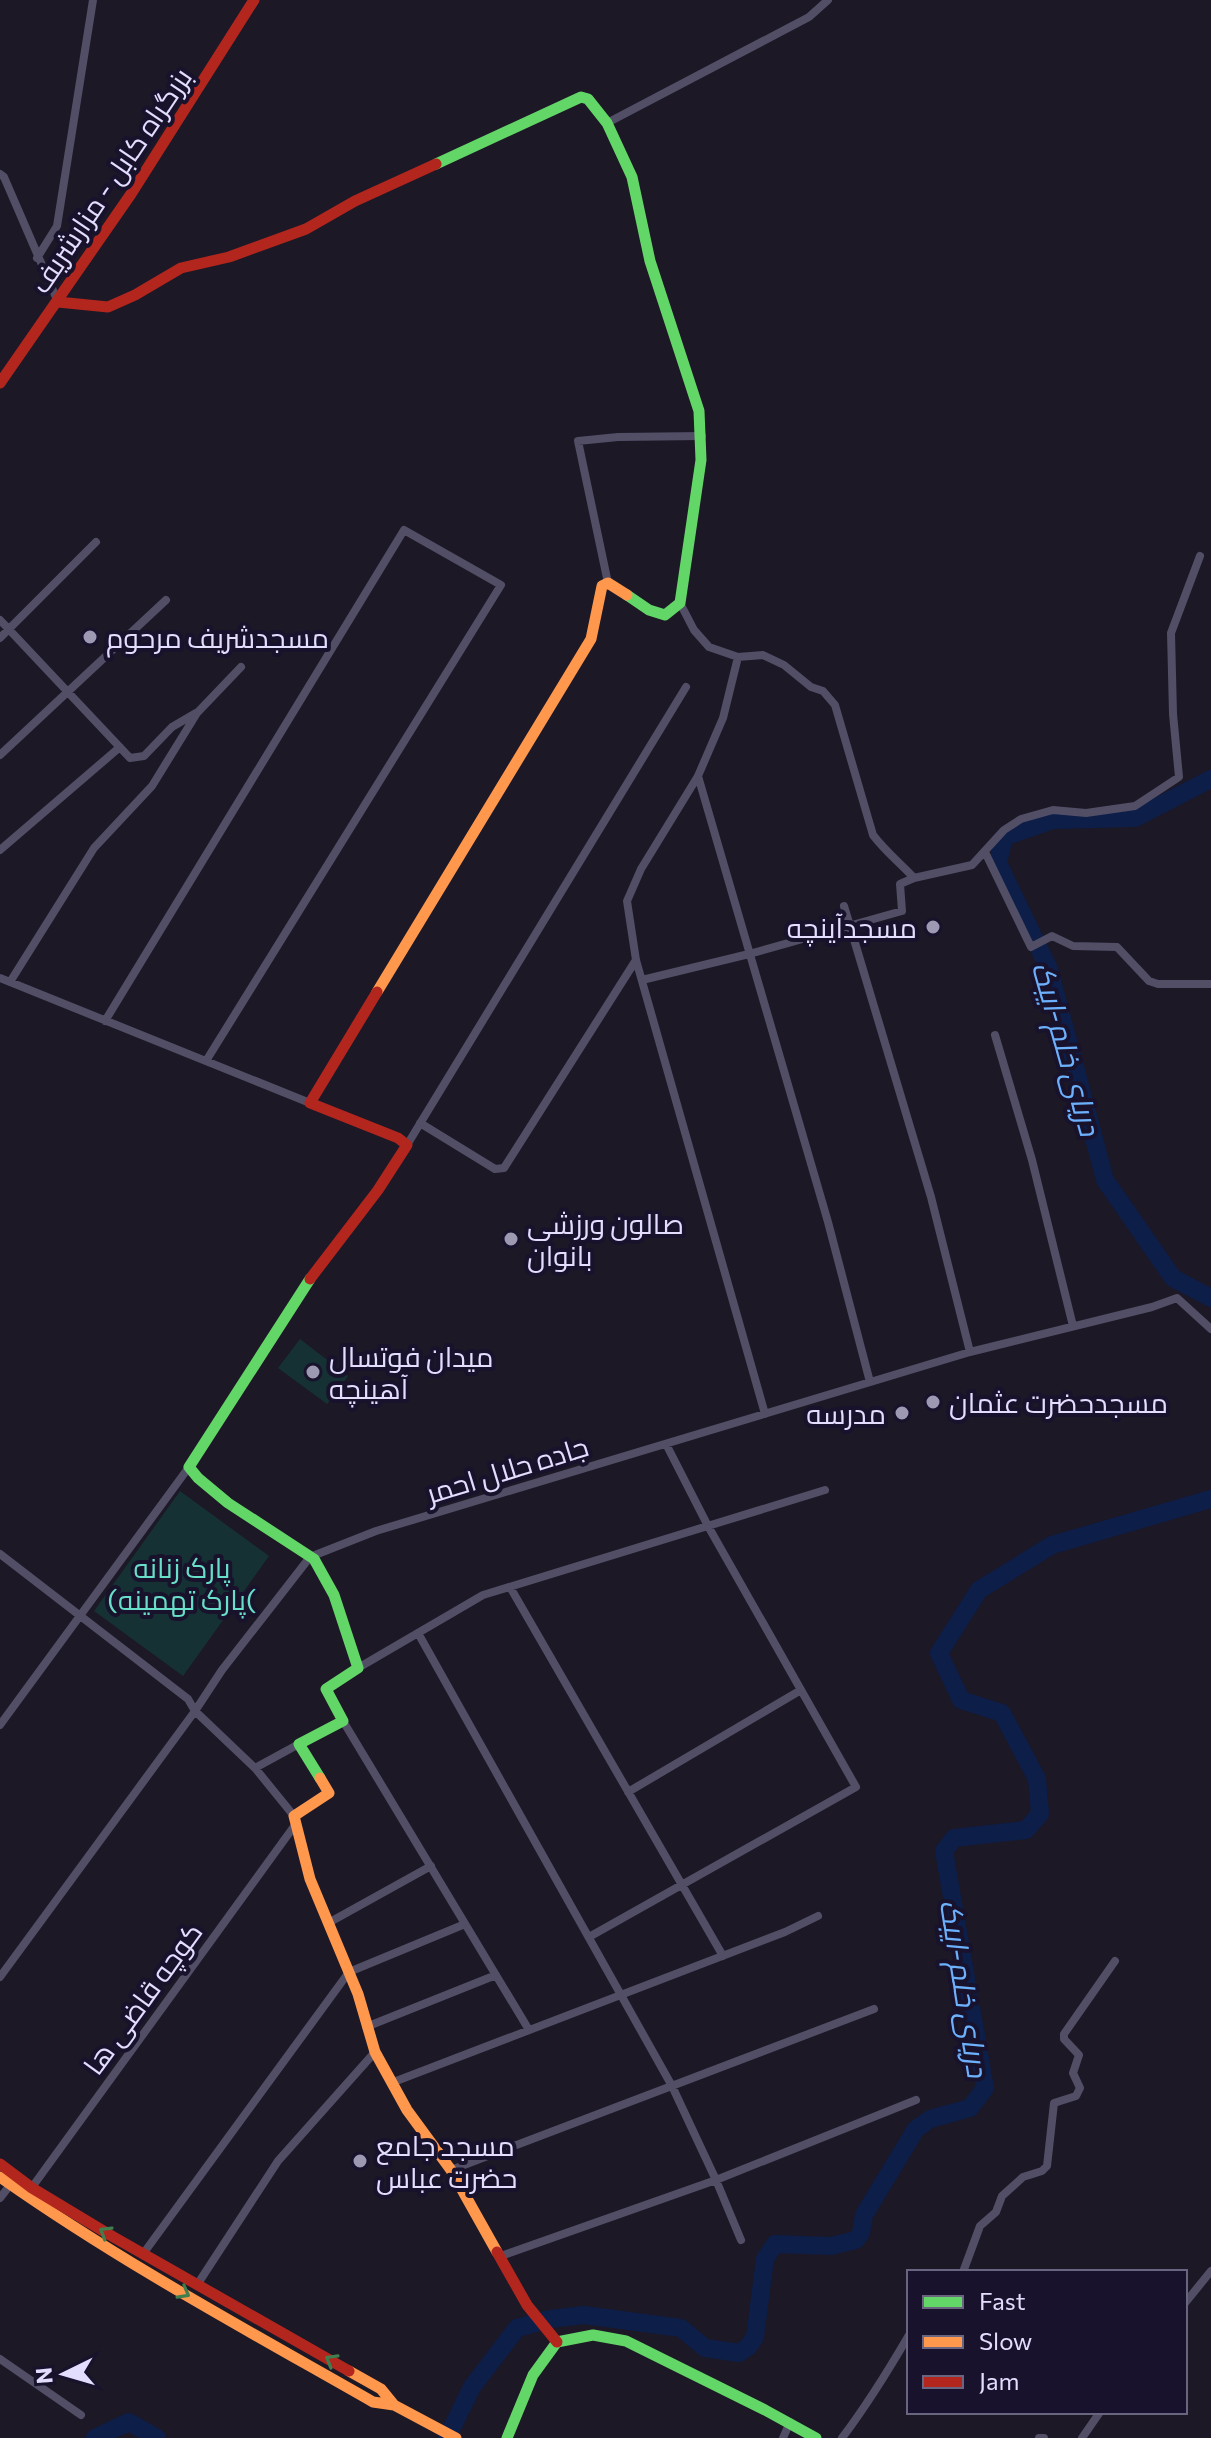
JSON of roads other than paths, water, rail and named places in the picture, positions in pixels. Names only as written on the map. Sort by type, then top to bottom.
[{"type":"main road","name":"بزرگراه کابل - مزارشریف","points":[[0,383],[58,302],[207,78],[254,0]]},
{"type":"main road","points":[[58,302],[108,307],[181,268],[229,257],[306,229],[355,201],[581,97],[588,99],[607,123],[632,177],[650,261],[699,411],[701,460],[680,603],[665,615],[649,610],[608,583],[602,586],[591,639],[310,1103],[398,1138],[407,1145],[378,1190],[311,1277],[189,1467],[195,1477],[224,1499],[321,1566],[329,1583],[358,1668],[326,1689],[343,1721],[299,1744],[329,1793],[294,1820],[310,1879],[349,1972],[375,2052],[391,2083],[451,2170],[527,2305],[553,2338]]},
{"type":"main road","points":[[0,2164],[13,2180],[87,2238],[373,2402],[394,2405]]},
{"type":"main road","points":[[0,2177],[13,2180]]},
{"type":"main road","points":[[29,2192],[381,2389],[394,2405],[456,2438]]},
{"type":"main road","points":[[553,2338],[603,2336],[640,2346],[673,2366],[790,2422],[816,2438]]},
{"type":"main road","points":[[507,2438],[533,2375],[553,2338]]},
{"type":"street","points":[[37,258],[57,226],[93,0]]},
{"type":"street","points":[[607,123],[809,17],[828,0]]},
{"type":"street","points":[[0,174],[4,177],[58,302]]},
{"type":"street","points":[[608,583],[578,441],[702,436]]},
{"type":"street","points":[[105,1021],[404,530],[501,585],[206,1061]]},
{"type":"street","points":[[0,638],[96,542]]},
{"type":"street","points":[[642,980],[902,911],[900,884],[972,865],[1004,830],[1021,819],[1053,810],[1086,813],[1135,806],[1179,777],[1173,714],[1171,633],[1200,556]]},
{"type":"street","points":[[0,755],[166,600]]},
{"type":"street","points":[[680,603],[694,630],[709,647],[738,657],[763,655],[784,665],[811,687],[823,691],[835,705],[873,835],[884,851],[898,860],[914,878]]},
{"type":"street","points":[[0,620],[130,758],[144,756],[172,727],[197,713]]},
{"type":"street","points":[[738,657],[723,718],[698,776],[641,869],[627,901],[636,960],[765,1414]]},
{"type":"street","points":[[10,982],[94,848],[152,786],[197,713],[241,667]]},
{"type":"street","points":[[407,1145],[686,687]]},
{"type":"street","points":[[0,850],[120,747]]},
{"type":"street","points":[[698,776],[828,1222],[870,1382]]},
{"type":"street","points":[[985,852],[1031,947],[1052,936],[1073,946],[1117,947],[1149,981],[1158,984],[1211,984]]},
{"type":"street","points":[[844,906],[915,1137],[970,1352]]},
{"type":"street","points":[[420,1123],[495,1169],[504,1168],[636,960]]},
{"type":"street","points":[[0,978],[310,1103]]},
{"type":"street","points":[[995,1035],[1032,1160],[1073,1326]]},
{"type":"street","name":"جاده حلال احمر","points":[[310,1557],[376,1531],[970,1352],[1177,1298],[1211,1329]]},
{"type":"street","points":[[589,1937],[856,1787],[708,1526],[666,1444]]},
{"type":"street","points":[[0,1725],[189,1467]]},
{"type":"street","points":[[358,1668],[483,1595],[825,1490]]},
{"type":"street","points":[[0,1554],[188,1699],[195,1711],[255,1768],[294,1820]]},
{"type":"street","points":[[0,1977],[222,1670],[310,1557]]},
{"type":"street","points":[[510,1587],[723,1956]]},
{"type":"street","points":[[418,1633],[672,2086],[741,2240]]},
{"type":"street","points":[[628,1792],[801,1690]]},
{"type":"street","points":[[343,1721],[529,2030]]},
{"type":"street","points":[[255,1768],[299,1744]]},
{"type":"street","name":"کوچه قاضی ها","points":[[29,2192],[294,1820]]},
{"type":"street","points":[[330,1922],[431,1866]]},
{"type":"street","points":[[391,2083],[723,1956],[818,1916]]},
{"type":"street","points":[[143,2254],[349,1972],[465,1924]]},
{"type":"street","points":[[964,2270],[980,2226],[996,2212],[1004,2194],[1025,2176],[1042,2171],[1047,2166],[1053,2106],[1056,2102],[1076,2096],[1080,2088],[1073,2073],[1079,2055],[1064,2039],[1064,2034],[1115,1961]]},
{"type":"street","points":[[366,2027],[496,1975]]},
{"type":"street","points":[[451,2170],[874,2009]]},
{"type":"street","points":[[197,2285],[278,2161],[375,2052]]},
{"type":"street","points":[[501,2256],[716,2180],[916,2100]]},
{"type":"street","points":[[0,2198],[13,2180]]},
{"type":"street","points":[[1187,2301],[1211,2271]]},
{"type":"street","points":[[842,2438],[877,2393],[884,2375],[907,2338]]},
{"type":"street","points":[[0,2359],[81,2415]]},
{"type":"street","points":[[1082,2438],[1099,2414]]},
{"type":"street","points":[[783,2438],[790,2422]]},
{"type":"waterway","name":"دریای خلم-ایبک","points":[[1211,779],[1135,818],[1053,820],[1004,837],[998,863],[1049,969],[1105,1180],[1173,1278],[1211,1298]]},
{"type":"waterway","name":"دریای خلم-ایبک","points":[[447,2438],[472,2387],[517,2328],[550,2319],[584,2315],[681,2328],[705,2348],[739,2353],[755,2337],[765,2259],[775,2244],[831,2246],[856,2240],[861,2233],[864,2215],[916,2129],[930,2119],[970,2108],[985,2088],[944,1851],[954,1838],[1026,1830],[1040,1814],[1037,1779],[1002,1713],[961,1700],[939,1653],[979,1590],[1052,1545],[1211,1499]]},
{"type":"waterway","name":"دریای خلم-ایبک","points":[[95,2438],[129,2422],[157,2438]]},
{"type":"place","name":"مسجدشریف مرحوم","points":[[90,637]]},
{"type":"place","name":"مسجدآینچه","points":[[933,927]]},
{"type":"place","name":"صالون ورزشی بانوان","points":[[511,1239]]},
{"type":"place","name":"میدان فوتسال آهینچه","points":[[313,1372]]},
{"type":"place","name":"مسجدحضرت عثمان","points":[[933,1402]]},
{"type":"place","name":"مدرسه","points":[[902,1413]]},
{"type":"place","name":"مسجد جامع حضرت عباس","points":[[360,2161]]},
{"type":"park label","name":"پارک زنانه (پارک تهمینه(","points":[[182,1583]]}]
